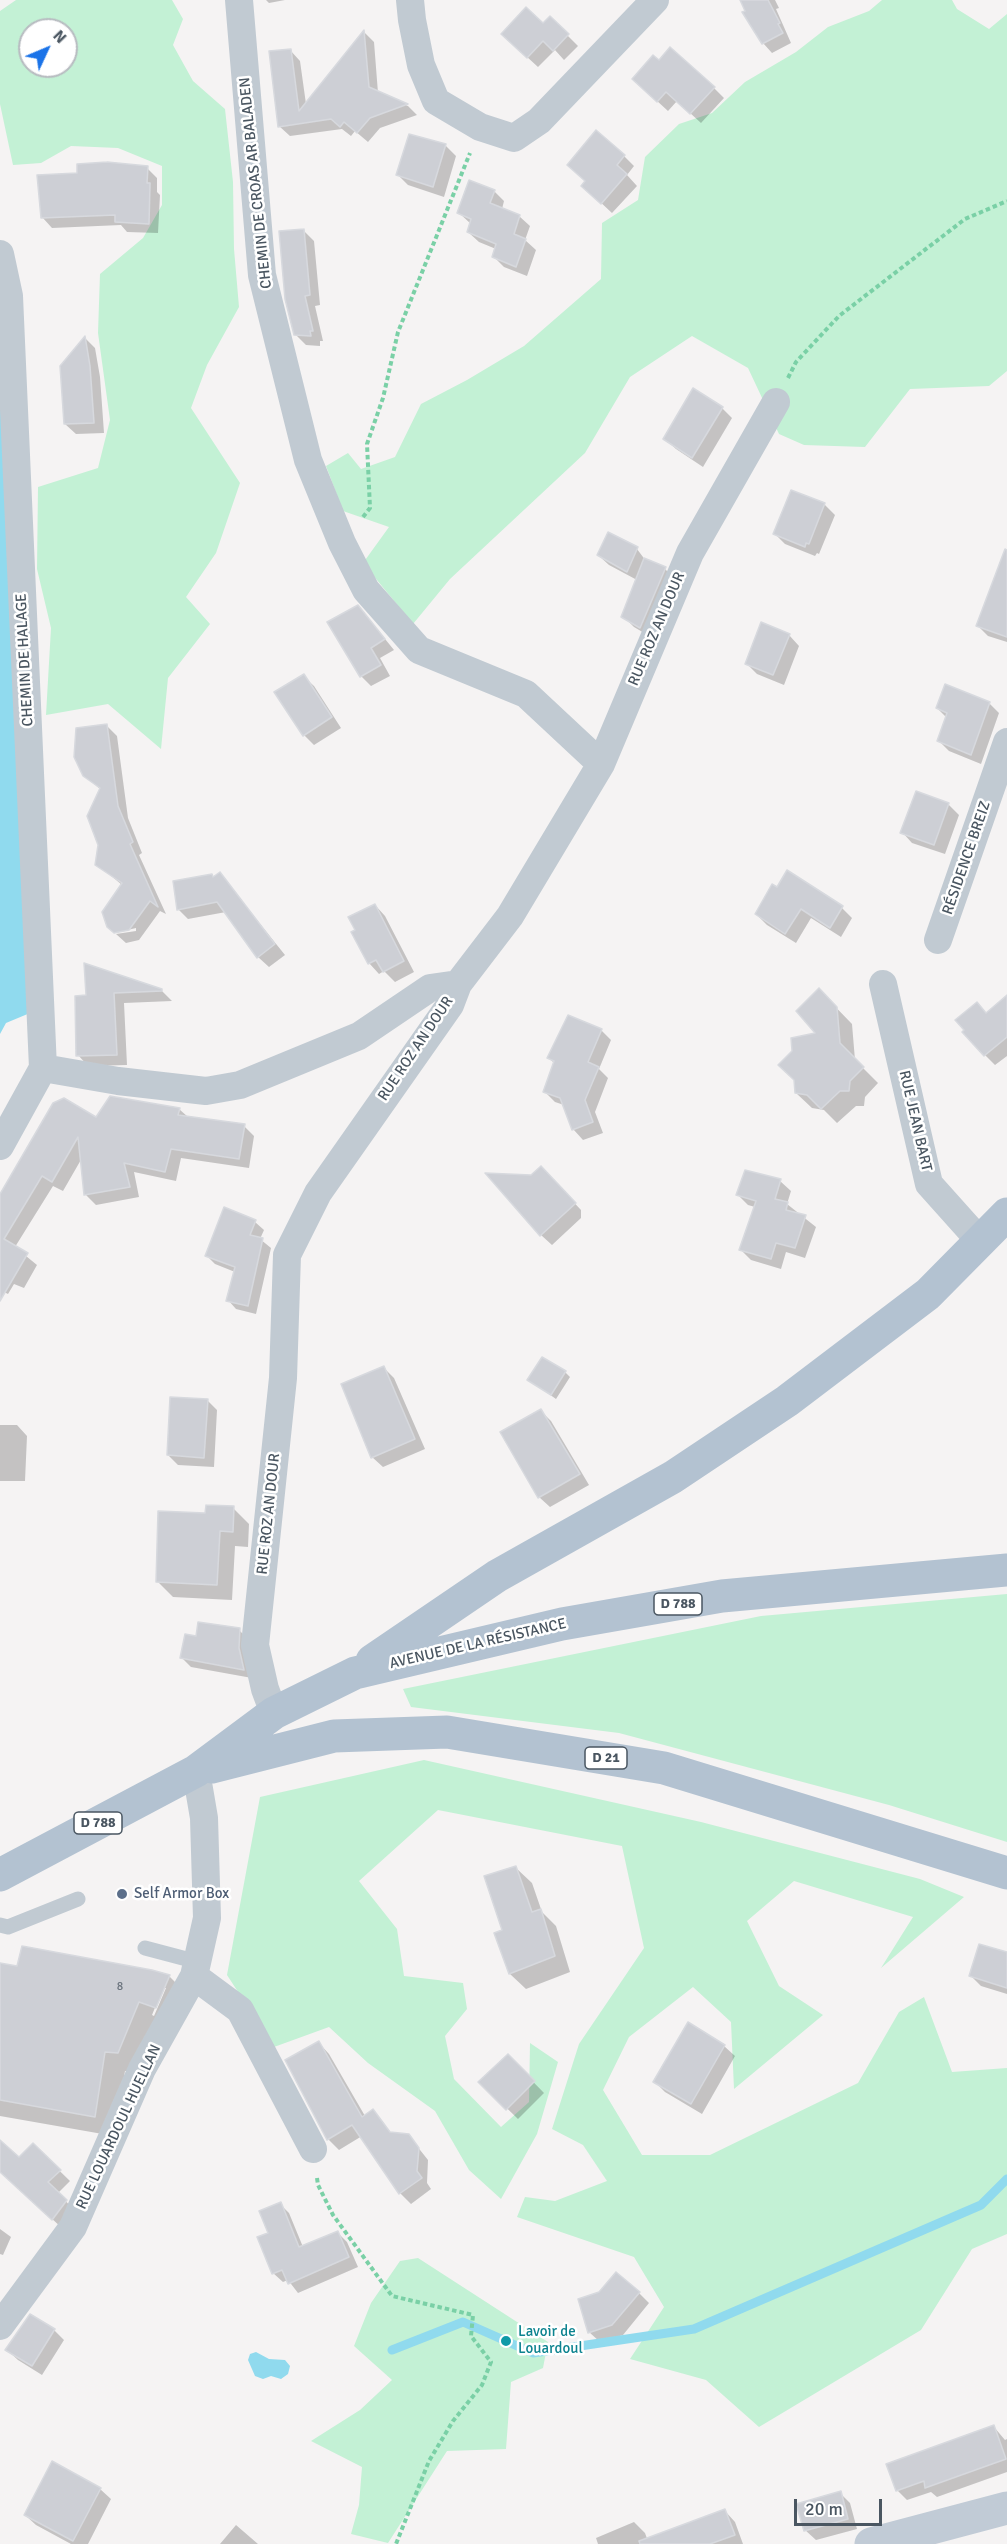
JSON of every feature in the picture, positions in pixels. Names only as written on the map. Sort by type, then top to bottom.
[{"type":"main road","points":[[355,1672],[497,1576],[673,1477],[787,1401],[928,1294],[1007,1214]]},
{"type":"main road","name":"AVENUE DE LA RÉSISTANCE","points":[[0,1875],[196,1771],[274,1713],[355,1672],[562,1624],[722,1596],[1007,1569]]},
{"type":"main road","name":"D 21","points":[[196,1771],[334,1736],[447,1732],[664,1768],[1007,1873]]},
{"type":"main road","points":[[871,2544],[1007,2508]]},
{"type":"street","name":"CHEMIN DE CROAS AR BALADEN","points":[[239,0],[262,275],[308,460],[342,543],[366,590],[419,650],[526,694],[601,764]]},
{"type":"street","points":[[410,0],[421,65],[436,101],[480,127],[514,138],[539,121],[655,0]]},
{"type":"street","name":"CHEMIN DE HALAGE","points":[[0,254],[9,297],[43,1068]]},
{"type":"street","name":"RUE ROZ AN DOUR","points":[[274,1713],[265,1689],[255,1645],[283,1378],[287,1256],[318,1193],[450,1005],[458,984],[510,916],[601,764],[690,553],[776,402]]},
{"type":"street","name":"RÉSIDENCE BREIZ","points":[[938,940],[1007,742]]},
{"type":"street","points":[[0,1146],[43,1068],[206,1091],[240,1085],[359,1036],[430,988],[458,984]]},
{"type":"street","name":"RUE JEAN BART","points":[[883,984],[929,1184],[980,1241]]},
{"type":"street","name":"RUE LOUARDOUL HUELLAN","points":[[0,2326],[73,2227],[142,2069],[196,1969],[207,1918],[204,1818],[196,1771]]},
{"type":"street","points":[[196,1969],[240,2010],[313,2149]]},
{"type":"lane","points":[[0,1925],[8,1927],[78,1899]]},
{"type":"lane","points":[[145,1948],[196,1969]]},
{"type":"path","points":[[370,508],[367,444],[383,398],[398,332],[480,127]]},
{"type":"path","points":[[776,402],[796,363],[839,316],[965,219],[1007,201]]},
{"type":"path","points":[[313,2149],[318,2185],[333,2215],[392,2296],[473,2315],[471,2336],[491,2362],[482,2385],[453,2421],[429,2461],[396,2544]]},
{"type":"green space","points":[[16,0],[172,0],[183,19],[173,45],[193,81],[225,109],[233,182],[234,249],[239,307],[207,365],[191,408],[240,483],[216,553],[186,597],[210,624],[168,678],[161,749],[108,704],[46,715],[51,628],[37,569],[38,487],[98,468],[110,420],[98,333],[100,274],[143,238],[162,205],[162,166],[118,148],[71,146],[41,163],[13,165],[0,104],[0,11]]},
{"type":"green space","points":[[882,0],[952,0],[957,9],[989,29],[1007,14],[1007,371],[989,386],[910,389],[865,447],[804,445],[779,434],[748,368],[692,336],[630,377],[585,453],[450,579],[413,624],[363,563],[389,527],[343,511],[326,466],[348,453],[361,469],[395,457],[421,404],[524,346],[601,279],[602,223],[638,200],[645,157],[679,124],[712,113],[745,82],[796,52],[828,27],[869,11]]},
{"type":"green space","points":[[1007,1594],[1007,1842],[889,1805],[619,1733],[411,1707],[403,1689],[761,1616]]},
{"type":"green space","points":[[424,1760],[701,1822],[920,1879],[964,1897],[881,1968],[913,1917],[794,1881],[747,1921],[779,1986],[823,2015],[734,2089],[731,2022],[693,1987],[629,2037],[603,2090],[642,2155],[710,2155],[858,2083],[899,2012],[924,1997],[952,2072],[1007,2068],[1007,2234],[972,2249],[921,2330],[759,2427],[706,2380],[630,2359],[664,2307],[634,2257],[517,2217],[525,2197],[555,2201],[607,2181],[583,2145],[552,2129],[579,2044],[644,1948],[622,1846],[438,1810],[359,1881],[397,1929],[404,1976],[463,1983],[467,2009],[445,2036],[454,2079],[501,2127],[529,2102],[530,2043],[558,2062],[537,2134],[501,2199],[469,2170],[435,2111],[368,2063],[329,2027],[274,2047],[227,1975],[260,1797]]},
{"type":"green space","points":[[418,2258],[548,2342],[543,2368],[511,2382],[506,2449],[447,2451],[388,2543],[351,2534],[359,2505],[362,2467],[311,2441],[360,2410],[392,2380],[354,2346],[371,2303],[400,2261]]},
{"type":"water","points":[[0,391],[30,1013],[6,1023],[0,1034]]},
{"type":"water","points":[[256,2352],[269,2359],[285,2360],[290,2366],[288,2374],[281,2379],[271,2376],[263,2379],[255,2376],[248,2360],[250,2354]]},
{"type":"building","points":[[740,0],[768,0],[783,33],[762,44],[742,12],[745,11]]},
{"type":"building","points":[[526,7],[543,23],[550,16],[569,34],[553,51],[543,41],[527,58],[501,34]]},
{"type":"building","points":[[364,30],[369,87],[408,104],[370,118],[357,133],[344,122],[340,127],[331,119],[278,127],[269,51],[291,49],[299,111]]},
{"type":"building","points":[[670,47],[715,87],[690,114],[666,92],[657,102],[632,79],[653,55],[659,60]]},
{"type":"building","points":[[596,130],[625,155],[617,165],[627,174],[601,204],[581,186],[585,181],[567,165]]},
{"type":"building","points":[[409,134],[446,144],[433,187],[396,175]]},
{"type":"building","points":[[107,162],[148,166],[149,224],[115,222],[115,215],[41,218],[37,175],[77,173],[77,164]]},
{"type":"building","points":[[469,180],[495,190],[490,203],[520,215],[514,234],[526,239],[516,267],[492,257],[496,244],[467,232],[471,219],[457,213]]},
{"type":"building","points":[[304,229],[310,295],[305,296],[313,331],[310,331],[311,336],[294,335],[285,299],[279,231]]},
{"type":"building","points":[[85,336],[90,366],[94,423],[64,424],[60,366]]},
{"type":"building","points":[[693,388],[723,407],[692,458],[663,439]]},
{"type":"building","points":[[791,490],[825,503],[809,544],[806,543],[805,547],[773,534]]},
{"type":"building","points":[[608,532],[638,547],[627,572],[597,555]]},
{"type":"building","points":[[1005,549],[1007,550],[1007,637],[976,626]]},
{"type":"building","points":[[644,558],[666,567],[640,628],[621,617]]},
{"type":"building","points":[[358,605],[385,639],[371,648],[381,665],[360,677],[327,622]]},
{"type":"building","points":[[761,622],[790,634],[773,675],[745,664]]},
{"type":"building","points":[[304,674],[332,717],[303,736],[274,692]]},
{"type":"building","points":[[945,684],[990,702],[971,755],[937,741],[947,713],[936,708]]},
{"type":"building","points":[[107,724],[118,806],[133,842],[130,844],[158,907],[150,901],[129,930],[114,933],[107,927],[102,912],[122,883],[95,865],[98,845],[87,816],[100,788],[83,776],[74,757],[76,728]]},
{"type":"building","points":[[916,791],[949,803],[934,845],[900,833]]},
{"type":"building","points":[[787,870],[843,906],[830,928],[801,909],[785,934],[755,914],[772,884],[777,887]]},
{"type":"building","points":[[220,872],[275,944],[257,958],[217,902],[177,910],[173,881],[212,874],[213,877]]},
{"type":"building","points":[[375,904],[404,961],[383,972],[376,960],[368,964],[351,932],[355,930],[348,917]]},
{"type":"building","points":[[84,963],[162,989],[162,991],[114,993],[117,1055],[76,1056],[75,996],[86,995]]},
{"type":"building","points":[[819,988],[837,1007],[840,1043],[864,1067],[850,1081],[849,1091],[840,1091],[821,1109],[807,1095],[795,1093],[794,1080],[778,1065],[792,1051],[791,1038],[815,1033],[796,1011]]},
{"type":"building","points":[[1007,995],[1007,1037],[984,1056],[962,1032],[964,1030],[955,1020],[977,1002],[986,1013]]},
{"type":"building","points":[[568,1015],[602,1029],[588,1062],[599,1067],[585,1100],[593,1122],[572,1130],[560,1098],[543,1092],[554,1061],[547,1058]]},
{"type":"building","points":[[110,1096],[180,1108],[178,1115],[245,1124],[239,1159],[171,1149],[165,1172],[124,1163],[130,1187],[84,1195],[78,1137],[52,1182],[42,1176],[4,1239],[28,1253],[0,1301],[0,1194],[53,1103],[64,1098],[96,1117]]},
{"type":"building","points":[[541,1166],[576,1203],[540,1236],[485,1173],[531,1175]]},
{"type":"building","points":[[745,1170],[781,1179],[775,1199],[788,1202],[786,1210],[806,1215],[795,1248],[776,1243],[771,1259],[739,1250],[756,1201],[736,1195]]},
{"type":"building","points":[[224,1207],[256,1220],[250,1235],[263,1238],[248,1306],[226,1301],[235,1267],[205,1256]]},
{"type":"building","points":[[542,1357],[566,1371],[551,1395],[527,1380]]},
{"type":"building","points":[[384,1366],[415,1439],[371,1458],[341,1384]]},
{"type":"building","points":[[170,1397],[208,1399],[204,1458],[167,1455]]},
{"type":"building","points":[[541,1409],[580,1474],[538,1498],[500,1432]]},
{"type":"building","points":[[206,1505],[234,1506],[233,1532],[220,1531],[217,1585],[156,1582],[158,1511],[205,1513]]},
{"type":"building","points":[[198,1622],[240,1628],[239,1648],[244,1670],[180,1658],[185,1634],[196,1636]]},
{"type":"building","points":[[516,1866],[532,1912],[541,1909],[555,1956],[509,1974],[494,1933],[502,1930],[484,1876]]},
{"type":"building","points":[[979,1944],[1007,1952],[1007,1988],[969,1976]]},
{"type":"building","points":[[22,1946],[170,1975],[156,2008],[139,2002],[118,2053],[105,2052],[95,2117],[0,2100],[0,1963],[17,1966]]},
{"type":"building","points":[[688,2022],[725,2045],[691,2104],[653,2082]]},
{"type":"building","points":[[319,2041],[362,2117],[373,2109],[390,2132],[409,2134],[419,2148],[417,2171],[422,2178],[399,2194],[352,2125],[327,2140],[285,2060]]},
{"type":"building","points":[[508,2054],[535,2081],[506,2110],[478,2082]]},
{"type":"building","points":[[0,2140],[19,2157],[33,2143],[61,2170],[48,2182],[67,2200],[52,2220],[0,2172]]},
{"type":"building","points":[[281,2202],[299,2247],[338,2231],[349,2257],[288,2284],[282,2270],[272,2274],[257,2237],[268,2233],[259,2211]]},
{"type":"building","points":[[616,2272],[640,2292],[612,2325],[588,2333],[578,2299],[599,2292]]},
{"type":"building","points":[[30,2314],[55,2329],[32,2366],[5,2350]]},
{"type":"building","points":[[994,2425],[1006,2459],[925,2488],[924,2481],[896,2491],[886,2464]]},
{"type":"building","points":[[52,2461],[101,2488],[73,2541],[24,2515]]},
{"type":"building","points":[[841,2491],[848,2519],[804,2531],[796,2504]]},
{"type":"building","points":[[725,2509],[735,2535],[710,2544],[640,2544],[639,2541]]},
{"type":"waterway","points":[[392,2350],[463,2322],[533,2353],[694,2329],[981,2205],[1007,2179]]},
{"type":"place","name":"Self Armor Box","points":[[122,1894]]},
{"type":"place","name":"Lavoir de Louardoul","points":[[506,2341]]}]
